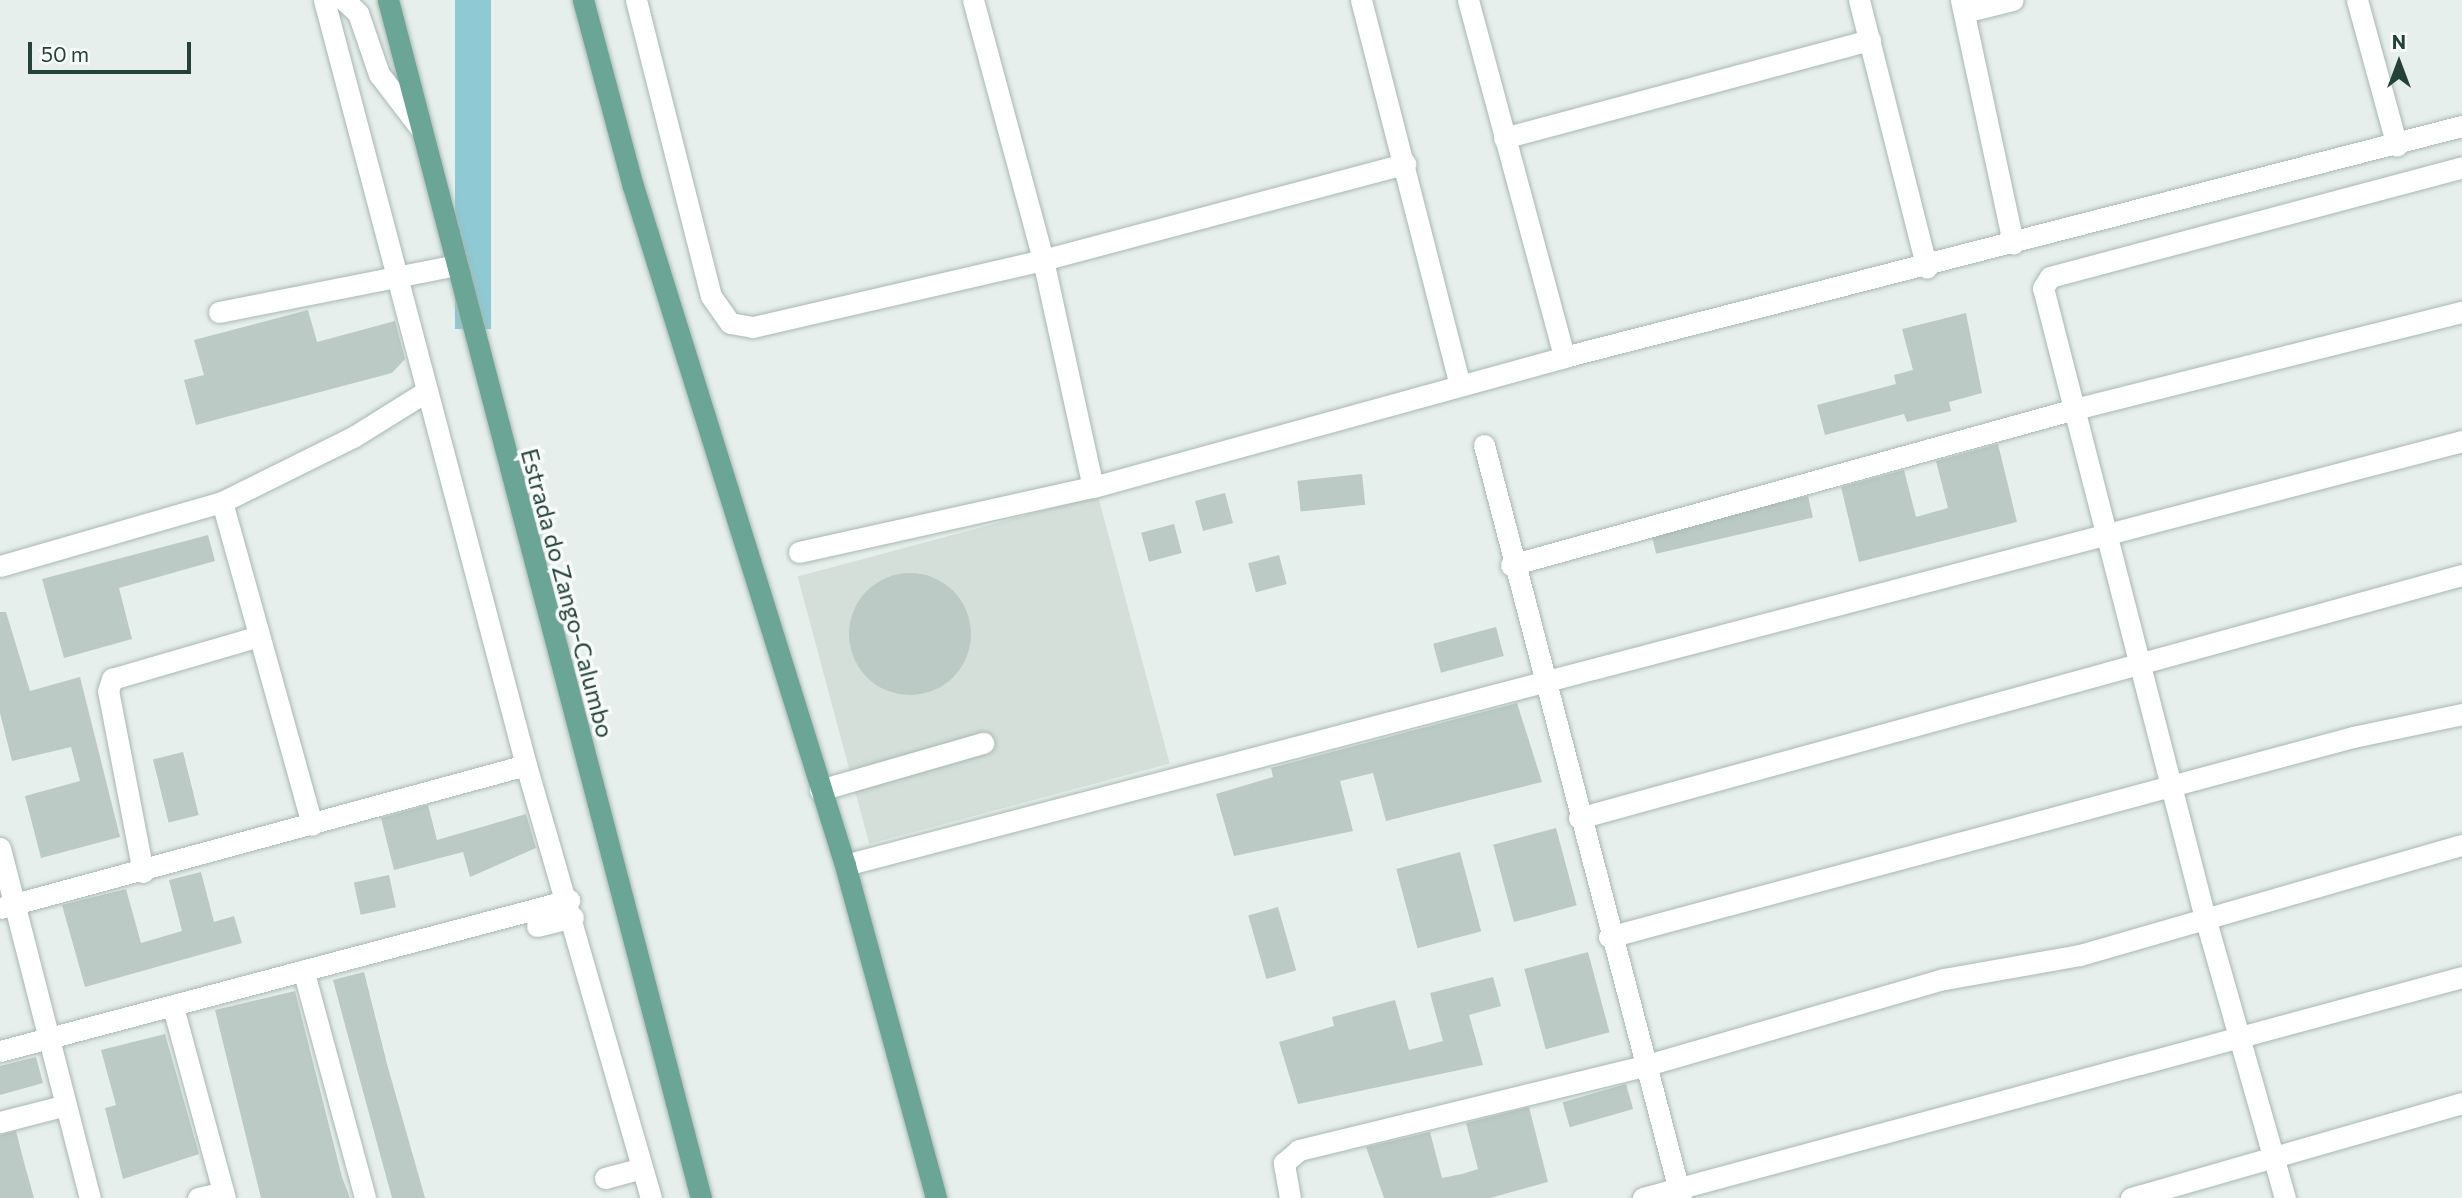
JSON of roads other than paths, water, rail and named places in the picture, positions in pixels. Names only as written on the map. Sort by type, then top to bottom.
[{"type":"main road","name":"Estrada do Zango-Calumbo","points":[[388,0],[701,1198]]},
{"type":"main road","points":[[583,0],[633,186],[845,865],[936,1198]]},
{"type":"street","points":[[324,0],[526,765],[571,909],[651,1198]]},
{"type":"street","points":[[636,0],[711,296],[730,323],[753,327],[1043,260],[1405,164]]},
{"type":"street","points":[[973,0],[1043,260],[1093,487]]},
{"type":"street","points":[[1361,0],[1460,386]]},
{"type":"street","points":[[1468,0],[1564,357]]},
{"type":"street","points":[[1859,0],[1927,268]]},
{"type":"street","points":[[2013,0],[1962,6],[2013,243]]},
{"type":"street","points":[[2357,0],[2397,146]]},
{"type":"street","points":[[352,4],[379,74],[421,129]]},
{"type":"street","points":[[1504,138],[1870,40]]},
{"type":"street","points":[[799,552],[1093,487],[1564,357],[1927,268],[2013,243],[2397,146],[2462,126]]},
{"type":"street","points":[[2286,1198],[2237,1038],[2142,660],[2043,309],[2050,277],[2462,167]]},
{"type":"street","points":[[219,312],[456,265]]},
{"type":"street","points":[[1511,565],[2071,410],[2462,312]]},
{"type":"street","points":[[0,566],[222,502],[353,437],[427,391]]},
{"type":"street","points":[[845,865],[2462,441]]},
{"type":"street","points":[[1485,445],[1511,565],[1541,682],[1679,1193]]},
{"type":"street","points":[[222,502],[256,637],[312,825]]},
{"type":"street","points":[[1579,818],[2142,660],[2462,575]]},
{"type":"street","points":[[144,872],[108,691],[112,680],[256,637]]},
{"type":"street","points":[[1609,937],[2174,790],[2353,737],[2462,715]]},
{"type":"street","points":[[820,790],[983,743]]},
{"type":"street","points":[[7,906],[144,872],[526,765]]},
{"type":"street","points":[[1290,1198],[1284,1163],[1298,1150],[1644,1066],[1944,979],[2080,955],[2462,845]]},
{"type":"street","points":[[0,848],[7,906],[50,1038],[90,1198]]},
{"type":"street","points":[[537,926],[571,909]]},
{"type":"street","points":[[0,1051],[304,973],[571,909]]},
{"type":"street","points":[[304,973],[365,1198]]},
{"type":"street","points":[[1643,1198],[1679,1193],[2462,978]]},
{"type":"street","points":[[173,1007],[224,1195],[198,1198]]},
{"type":"street","points":[[2131,1198],[2462,1103]]},
{"type":"street","points":[[0,1122],[66,1105]]},
{"type":"street","points":[[604,1178],[642,1168]]},
{"type":"water","points":[[455,0],[491,0],[491,329],[455,329]]}]
